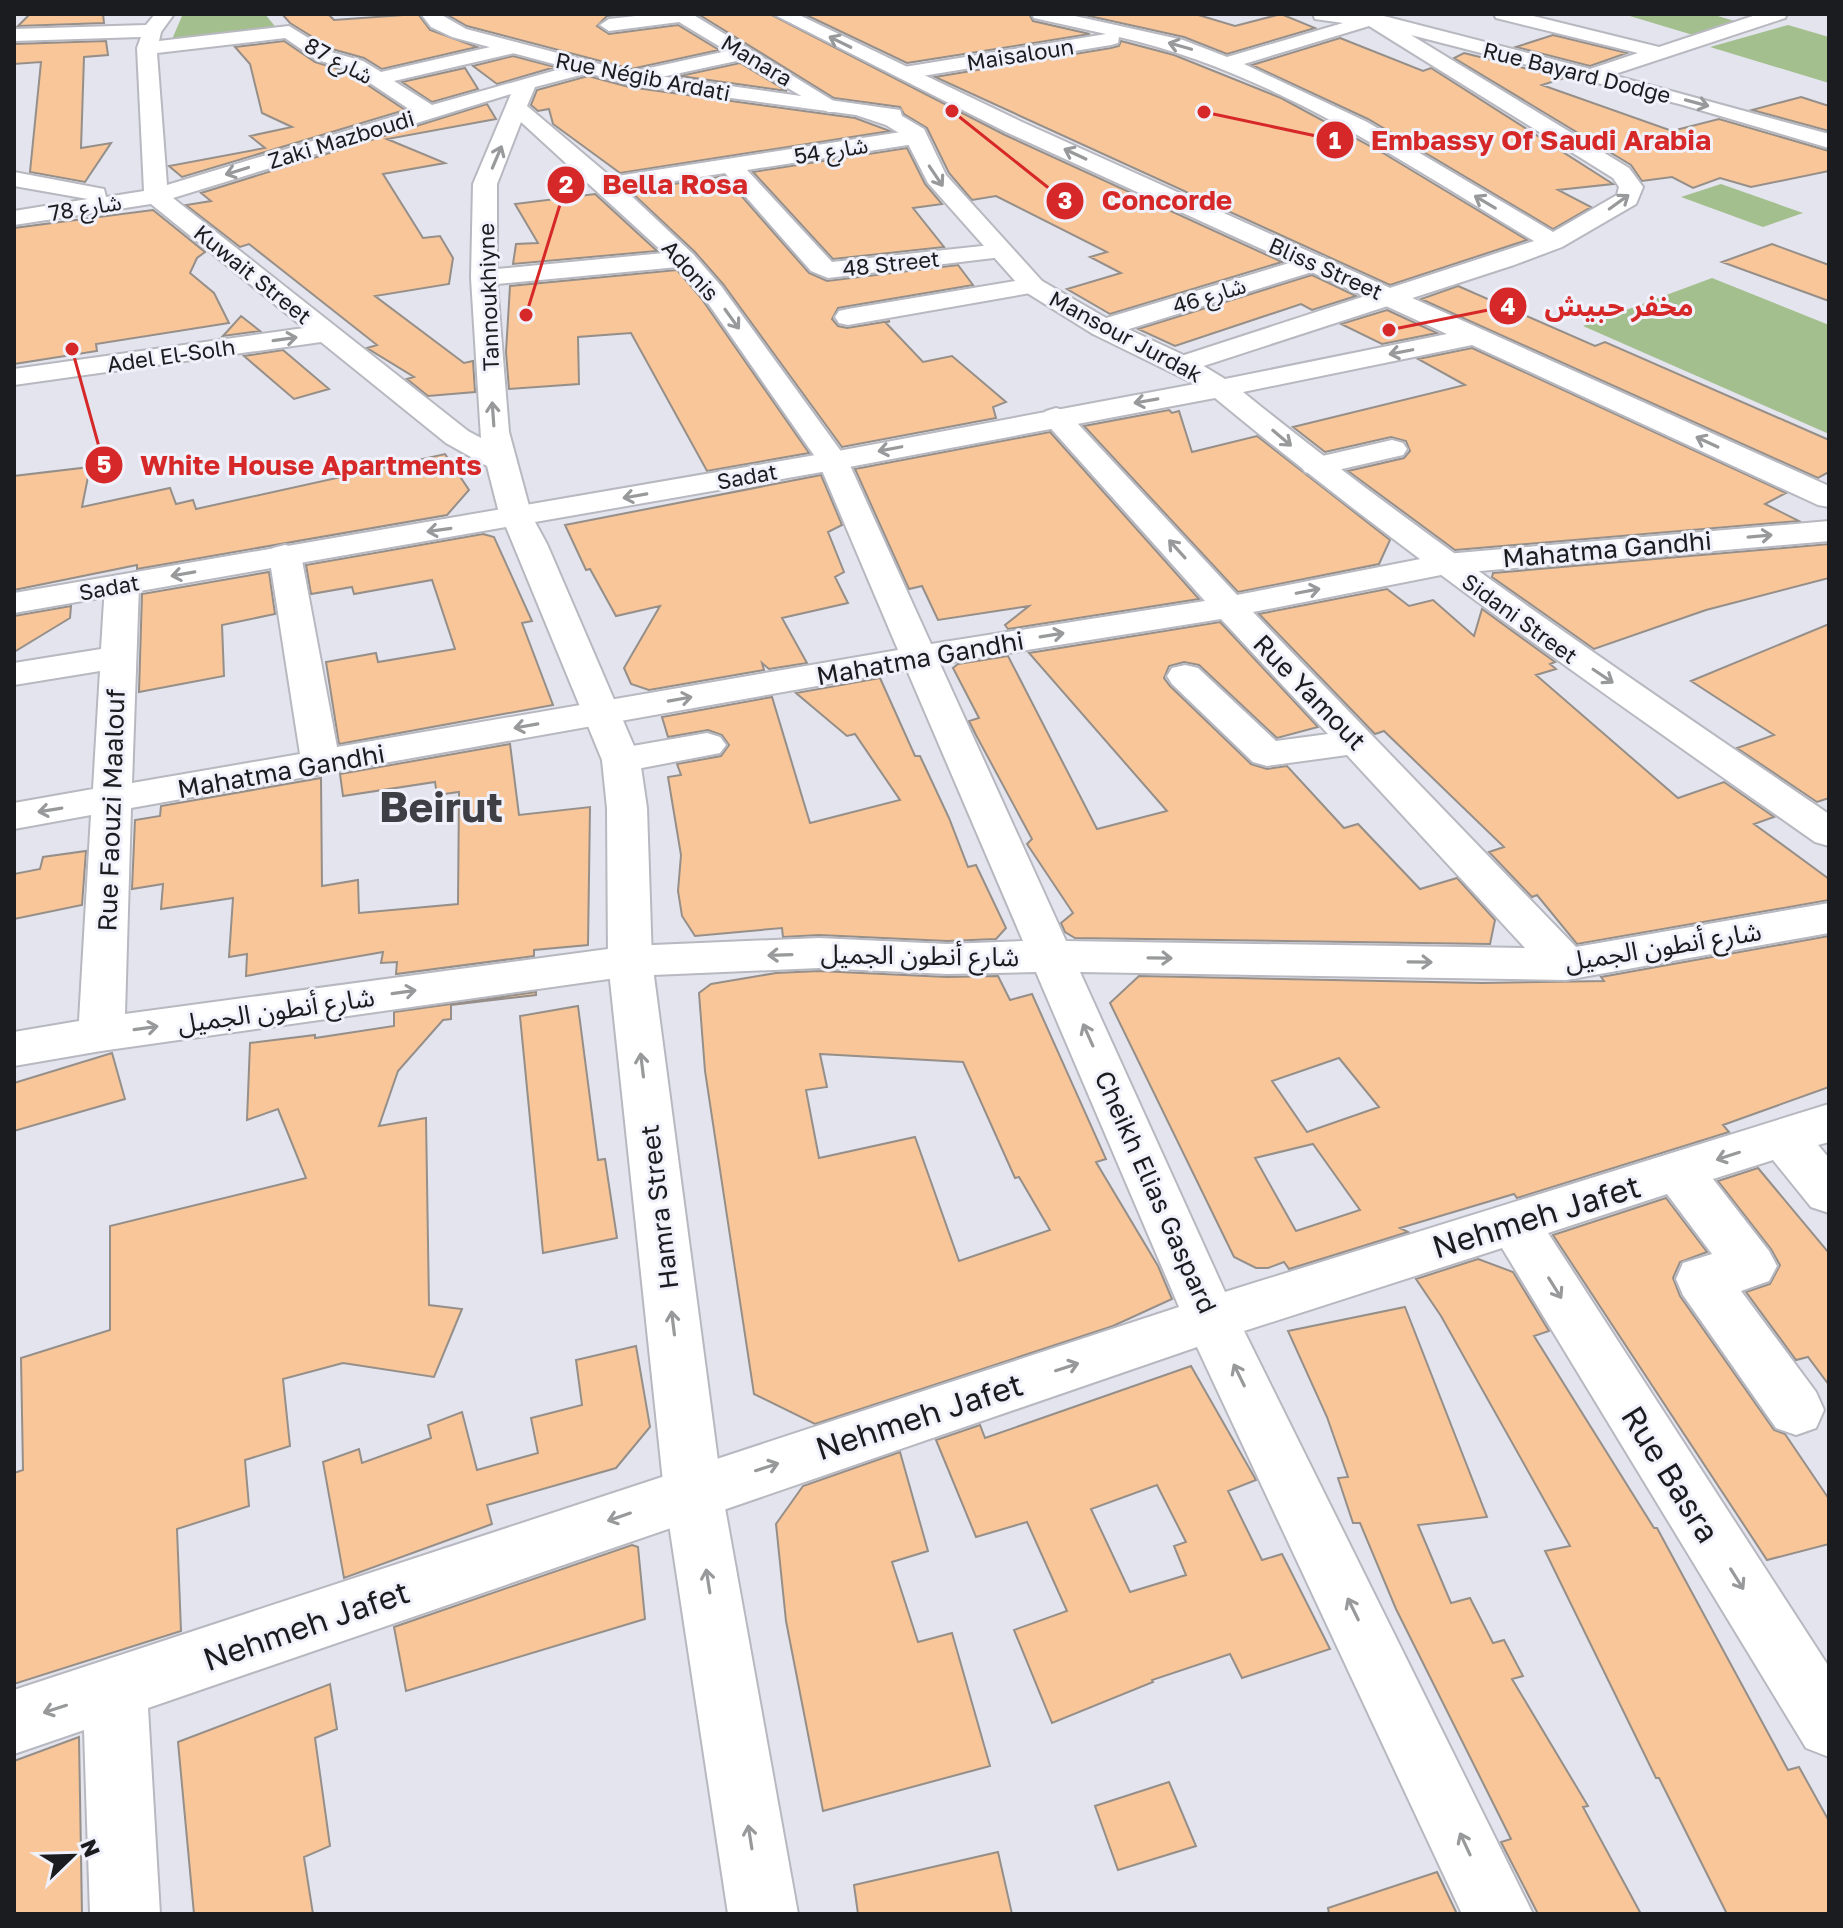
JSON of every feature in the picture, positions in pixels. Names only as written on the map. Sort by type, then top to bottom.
[{"type":"street","name":"Rue Négib Ardati","points":[[430,14],[447,28],[629,78],[864,111],[935,127]]},
{"type":"street","name":"Bliss Street","points":[[782,14],[992,116],[1829,498]]},
{"type":"street","points":[[1041,14],[1176,44],[1226,63],[1359,127],[1553,242]]},
{"type":"street","points":[[1503,14],[1660,53]]},
{"type":"street","points":[[1567,92],[1562,86],[1778,14]]},
{"type":"street","points":[[609,25],[680,15]]},
{"type":"street","name":"Manara","points":[[680,15],[835,108]]},
{"type":"street","name":"Rue Bayard Dodge","points":[[1322,15],[1376,16],[1455,41],[1829,141]]},
{"type":"street","points":[[1182,365],[1553,242],[1628,199],[1631,187],[1628,181],[1535,119],[1411,44],[1376,16],[1226,63]]},
{"type":"street","points":[[14,179],[145,198],[155,31]]},
{"type":"street","name":"شارع 87","points":[[14,35],[155,31],[289,32],[324,56],[356,65],[428,112]]},
{"type":"street","name":"Maisaloun","points":[[904,73],[1136,35]]},
{"type":"street","points":[[1526,59],[1598,38]]},
{"type":"street","points":[[1411,44],[1455,41]]},
{"type":"street","points":[[377,79],[512,48]]},
{"type":"street","points":[[629,78],[746,53]]},
{"type":"street","points":[[356,65],[411,55],[475,56]]},
{"type":"street","points":[[526,83],[537,55]]},
{"type":"street","name":"Zaki Mazboudi","points":[[145,198],[585,68]]},
{"type":"street","name":"Tannoukhiyne","points":[[516,517],[494,432],[484,278],[485,184],[526,83]]},
{"type":"street","name":"Adonis","points":[[517,108],[606,185],[684,259],[712,291],[833,461]]},
{"type":"street","points":[[935,127],[991,122],[995,120],[992,116]]},
{"type":"street","points":[[935,127],[1036,136]]},
{"type":"street","name":"شارع 54","points":[[606,185],[731,166],[935,127]]},
{"type":"street","name":"Mansour Jurdak","points":[[935,127],[936,178],[1033,286],[1103,328],[1182,365],[1221,388]]},
{"type":"street","name":"48 Street","points":[[731,166],[820,266],[828,270],[1001,251]]},
{"type":"street","name":"شارع 78","points":[[14,218],[145,198]]},
{"type":"street","name":"Kuwait Street","points":[[145,198],[327,333],[457,437],[501,461]]},
{"type":"street","points":[[484,278],[684,259]]},
{"type":"street","name":"شارع 46","points":[[1103,328],[1316,263]]},
{"type":"street","points":[[848,317],[1033,286]]},
{"type":"street","name":"Adel El-Solh","points":[[14,377],[327,333]]},
{"type":"street","name":"Sadat","points":[[14,603],[833,461],[1478,336]]},
{"type":"street","name":"Sidani Street","points":[[1221,388],[1316,466],[1521,620],[1829,833]]},
{"type":"street","name":"Rue Yamout","points":[[1056,417],[1229,607],[1566,964]]},
{"type":"street","points":[[1316,466],[1392,449]]},
{"type":"street","name":"Cheikh Elias Gaspard","points":[[833,461],[1054,956],[1211,1319],[1498,1914]]},
{"type":"street","name":"Hamra Street","points":[[516,517],[531,544],[621,760],[627,808],[630,961],[693,1491],[763,1914]]},
{"type":"street","name":"Mahatma Gandhi","points":[[14,816],[919,657],[1229,607],[1446,564],[1829,531]]},
{"type":"street","points":[[285,555],[321,764]]},
{"type":"street","name":"Rue Faouzi Maalouf","points":[[101,1034],[122,585]]},
{"type":"street","points":[[14,674],[117,657]]},
{"type":"street","points":[[1185,676],[1267,754],[1359,742]]},
{"type":"street","points":[[621,760],[707,745]]},
{"type":"street","name":"شارع أنطون الجميل","points":[[14,1049],[101,1034],[630,961],[819,953],[947,959],[1054,956],[1566,964],[1829,918]]},
{"type":"street","name":"Nehmeh Jafet","points":[[14,1722],[1211,1319],[1829,1123]]},
{"type":"street","points":[[1783,1138],[1829,1193]]},
{"type":"street","points":[[1678,1172],[1751,1266],[1702,1279],[1796,1410]]},
{"type":"street","name":"Rue Basra","points":[[1513,1222],[1829,1725]]},
{"type":"street","points":[[115,1690],[125,1914]]},
{"type":"green space","points":[[265,14],[278,30],[170,44],[182,16]]},
{"type":"green space","points":[[1623,14],[1711,14],[1738,22],[1693,35]]},
{"type":"green space","points":[[1788,25],[1829,37],[1829,83],[1710,47]]},
{"type":"green space","points":[[1721,184],[1803,213],[1763,227],[1681,197]]},
{"type":"green space","points":[[1712,278],[1829,325],[1829,434],[1583,326]]},
{"type":"building","points":[[30,14],[103,14],[104,23],[18,26]]},
{"type":"building","points":[[282,14],[328,14],[334,20],[418,14],[430,30],[477,47],[382,69],[364,58],[332,49],[290,23]]},
{"type":"building","points":[[446,14],[626,14],[607,16],[597,26],[609,34],[678,25],[719,50],[631,69],[467,26]]},
{"type":"building","points":[[698,14],[770,14],[1005,135],[1282,262],[1110,314],[1067,289],[1121,273],[1090,257],[1107,252],[996,196],[972,200],[949,173],[927,128],[904,114],[900,107],[834,98]]},
{"type":"building","points":[[804,14],[1029,14],[1033,21],[1090,34],[907,63]]},
{"type":"building","points":[[1080,14],[1195,14],[1235,26],[1281,14],[1315,28],[1227,54],[1184,37]]},
{"type":"building","points":[[1553,35],[1627,53],[1590,66],[1516,47]]},
{"type":"building","points":[[1340,38],[1423,71],[1431,68],[1613,184],[1558,190],[1591,207],[1553,229],[1368,119],[1252,65]]},
{"type":"building","points":[[106,41],[108,55],[84,57],[81,148],[111,143],[85,182],[30,172],[41,62],[14,64],[14,44]]},
{"type":"building","points":[[284,41],[315,62],[348,72],[405,110],[182,177],[169,166],[265,148],[250,136],[292,127],[262,113],[250,64],[235,47]]},
{"type":"building","points":[[1121,41],[1174,55],[1281,98],[1383,153],[1527,240],[1390,285],[935,77],[1111,48],[1119,46]]},
{"type":"building","points":[[1464,53],[1564,78],[1542,85],[1672,131],[1719,119],[1829,151],[1829,171],[1751,187],[1720,178],[1693,188],[1672,177],[1642,181],[1631,165],[1454,58]]},
{"type":"building","points":[[513,56],[555,67],[497,84],[473,66]]},
{"type":"building","points":[[740,63],[787,91],[680,76]]},
{"type":"building","points":[[465,68],[478,89],[432,102],[402,82]]},
{"type":"building","points":[[588,76],[629,87],[855,118],[890,131],[620,173],[553,124],[549,109],[538,111],[531,105],[537,90]]},
{"type":"building","points":[[1801,97],[1829,106],[1829,131],[1752,110]]},
{"type":"building","points":[[487,104],[496,119],[387,139],[445,163],[383,174],[423,238],[440,236],[453,258],[449,284],[375,296],[464,363],[473,361],[475,392],[428,396],[407,379],[414,377],[367,348],[377,345],[249,244],[240,247],[186,205],[211,201],[201,193]]},
{"type":"building","points":[[907,148],[925,184],[942,204],[913,208],[944,247],[833,259],[753,172]]},
{"type":"building","points":[[724,176],[809,273],[827,281],[958,265],[973,285],[838,308],[832,319],[838,326],[847,328],[890,321],[886,323],[923,362],[952,356],[1006,402],[993,407],[996,418],[842,447],[723,284],[695,252],[630,191]]},
{"type":"building","points":[[595,194],[657,251],[513,264],[516,244],[538,243],[515,204]]},
{"type":"building","points":[[153,210],[205,252],[197,258],[190,273],[214,293],[229,323],[96,344],[97,351],[14,364],[14,228]]},
{"type":"building","points":[[1772,244],[1829,265],[1829,301],[1722,262]]},
{"type":"building","points":[[677,270],[701,298],[809,453],[707,471],[631,333],[578,337],[579,384],[509,389],[506,352],[510,286]]},
{"type":"building","points":[[1312,275],[1356,296],[1312,310],[1301,304],[1175,346],[1138,329]]},
{"type":"building","points":[[1458,286],[1595,346],[1605,342],[1829,440],[1829,472],[1818,478],[1421,299]]},
{"type":"building","points":[[1387,310],[1437,333],[1382,344],[1341,324]]},
{"type":"building","points":[[241,316],[260,331],[223,336]]},
{"type":"building","points":[[1472,348],[1786,493],[1765,504],[1799,521],[1455,550],[1348,471],[1404,458],[1410,451],[1406,441],[1391,437],[1325,452],[1293,427],[1465,385],[1418,359]]},
{"type":"building","points":[[283,350],[329,389],[294,399],[244,356]]},
{"type":"building","points":[[1169,410],[1172,413],[1179,411],[1192,452],[1257,436],[1390,540],[1379,564],[1238,592],[1084,426]]},
{"type":"building","points":[[1050,432],[1199,599],[1008,629],[1005,625],[1029,606],[938,620],[922,586],[909,589],[855,469]]},
{"type":"building","points":[[445,454],[469,490],[447,515],[137,569],[137,565],[14,590],[14,476],[90,467],[82,507],[170,488],[176,504],[193,500],[196,509]]},
{"type":"building","points":[[821,475],[842,525],[828,532],[844,572],[835,577],[848,603],[782,618],[807,663],[769,669],[762,663],[764,670],[649,690],[631,684],[624,668],[660,606],[616,616],[590,569],[586,570],[565,525]]},
{"type":"building","points":[[483,534],[494,537],[532,621],[522,623],[553,705],[339,744],[326,662],[376,653],[378,662],[455,649],[432,580],[354,594],[352,587],[311,594],[306,565]]},
{"type":"building","points":[[1829,544],[1829,578],[1706,610],[1594,649],[1492,577],[1493,573]]},
{"type":"building","points":[[269,572],[275,614],[222,625],[224,676],[139,692],[142,594]]},
{"type":"building","points":[[1387,589],[1409,606],[1433,600],[1474,636],[1482,609],[1555,662],[1550,664],[1556,669],[1536,675],[1678,798],[1724,782],[1774,817],[1754,824],[1829,879],[1829,900],[1577,944],[1537,895],[1532,897],[1489,852],[1504,847],[1384,731],[1375,734],[1259,614]]},
{"type":"building","points":[[71,606],[70,618],[14,652],[14,616]]},
{"type":"building","points":[[1220,622],[1318,727],[1277,738],[1199,665],[1184,662],[1169,666],[1164,678],[1170,686],[1251,764],[1267,769],[1287,766],[1344,828],[1358,824],[1420,889],[1457,878],[1495,920],[1490,944],[1075,938],[1065,932],[1061,923],[1073,913],[1027,844],[1032,839],[969,721],[979,718],[953,668],[958,664],[1008,656],[1097,829],[1167,811],[1029,653]]},
{"type":"building","points":[[1829,624],[1829,798],[1817,802],[1737,748],[1774,735],[1691,681]]},
{"type":"building","points":[[880,678],[915,756],[920,756],[949,818],[968,867],[976,865],[1006,928],[996,939],[947,941],[819,935],[783,937],[782,928],[695,936],[682,916],[678,891],[681,855],[668,777],[681,775],[677,764],[721,756],[729,745],[722,735],[708,730],[668,737],[662,717],[772,697],[810,823],[900,800],[855,734],[847,736],[796,693]]},
{"type":"building","points":[[510,744],[519,815],[590,807],[588,945],[534,950],[534,956],[396,974],[397,962],[381,963],[383,952],[246,976],[247,954],[229,957],[233,898],[161,909],[163,884],[132,889],[135,820],[160,816],[161,806],[321,778],[322,886],[358,880],[359,913],[458,904],[459,792],[437,795],[435,782],[343,796],[340,774]]},
{"type":"building","points":[[86,851],[82,905],[14,919],[14,874],[40,869],[43,857]]},
{"type":"building","points":[[1829,936],[1829,1087],[1723,1125],[1729,1132],[1517,1198],[1514,1194],[1400,1228],[1408,1232],[1289,1269],[1284,1262],[1268,1268],[1256,1268],[1234,1257],[1110,1003],[1139,976],[1482,983],[1604,981],[1601,977]],"holes":[[[1339,1058],[1379,1107],[1307,1132],[1272,1081]],[[1313,1144],[1360,1210],[1296,1231],[1255,1158]]]},
{"type":"building","points":[[819,971],[947,977],[998,976],[1010,1000],[1032,994],[1106,1159],[1096,1162],[1158,1266],[1172,1299],[1113,1326],[815,1424],[754,1394],[705,1071],[699,993],[711,984],[776,973]],"holes":[[[820,1054],[963,1062],[1015,1178],[1019,1177],[1050,1230],[959,1261],[915,1137],[819,1158],[806,1090],[827,1087]]]},
{"type":"building","points":[[536,992],[536,995],[451,1005],[451,1019],[443,1020],[398,1071],[379,1126],[426,1118],[429,1305],[462,1309],[434,1377],[343,1363],[283,1379],[290,1446],[245,1460],[249,1506],[177,1529],[181,1631],[14,1684],[14,1473],[23,1470],[21,1358],[110,1330],[110,1226],[306,1178],[278,1109],[247,1120],[250,1043],[315,1035],[315,1038],[394,1026],[394,1012]]},
{"type":"building","points":[[578,1006],[598,1160],[605,1159],[617,1238],[543,1253],[520,1016]]},
{"type":"building","points":[[112,1053],[125,1099],[14,1131],[14,1083]]},
{"type":"building","points":[[1758,1168],[1829,1253],[1829,1385],[1808,1357],[1796,1360],[1746,1292],[1770,1284],[1780,1265],[1718,1181]]},
{"type":"building","points":[[1666,1198],[1707,1252],[1680,1262],[1673,1278],[1680,1296],[1774,1430],[1785,1434],[1829,1499],[1829,1544],[1767,1560],[1553,1235]]},
{"type":"building","points":[[1478,1259],[1513,1272],[1549,1331],[1534,1336],[1654,1528],[1657,1528],[1788,1770],[1799,1767],[1829,1821],[1829,1914],[1727,1914],[1659,1778],[1656,1778],[1545,1551],[1570,1546],[1441,1316],[1416,1279]]},
{"type":"building","points":[[1405,1307],[1487,1517],[1418,1525],[1451,1603],[1470,1598],[1493,1643],[1504,1640],[1523,1676],[1512,1679],[1588,1806],[1583,1807],[1641,1914],[1538,1914],[1501,1842],[1511,1839],[1396,1609],[1360,1523],[1353,1523],[1338,1478],[1348,1477],[1327,1417],[1288,1331]]},
{"type":"building","points":[[636,1346],[650,1427],[616,1468],[487,1505],[492,1524],[344,1578],[323,1462],[359,1449],[362,1463],[431,1438],[428,1425],[462,1412],[477,1470],[538,1453],[531,1418],[582,1405],[576,1360]]},
{"type":"building","points":[[1191,1366],[1256,1480],[1228,1491],[1262,1560],[1282,1554],[1330,1649],[1242,1678],[1230,1654],[1152,1680],[1052,1723],[1014,1630],[1067,1611],[1027,1522],[976,1537],[936,1440],[980,1425],[985,1438]],"holes":[[[1157,1485],[1186,1542],[1174,1546],[1186,1575],[1130,1592],[1091,1509]]]},
{"type":"building","points":[[900,1452],[928,1551],[892,1562],[918,1642],[952,1633],[990,1766],[823,1811],[786,1621],[776,1524],[803,1486]]},
{"type":"building","points":[[632,1545],[638,1547],[645,1619],[406,1691],[394,1627]]},
{"type":"building","points":[[330,1684],[337,1729],[315,1738],[330,1846],[304,1857],[313,1914],[194,1914],[178,1742]]},
{"type":"building","points":[[79,1737],[82,1914],[14,1914],[14,1761]]},
{"type":"building","points":[[1169,1782],[1196,1846],[1118,1870],[1095,1806]]},
{"type":"building","points":[[998,1852],[1012,1914],[858,1914],[854,1885]]},
{"type":"building","points":[[1437,1872],[1457,1914],[1329,1914],[1328,1908]]},
{"type":"place","name":"Concorde","points":[[952,111]]},
{"type":"place","name":"Embassy Of Saudi Arabia","points":[[1204,112]]},
{"type":"place","name":"Bella Rosa","points":[[526,315]]},
{"type":"place","name":"مخفر حبيش","points":[[1389,330]]},
{"type":"place","name":"White House Apartments","points":[[72,349]]},
{"type":"district","name":"Beirut","points":[[441,806]]}]
